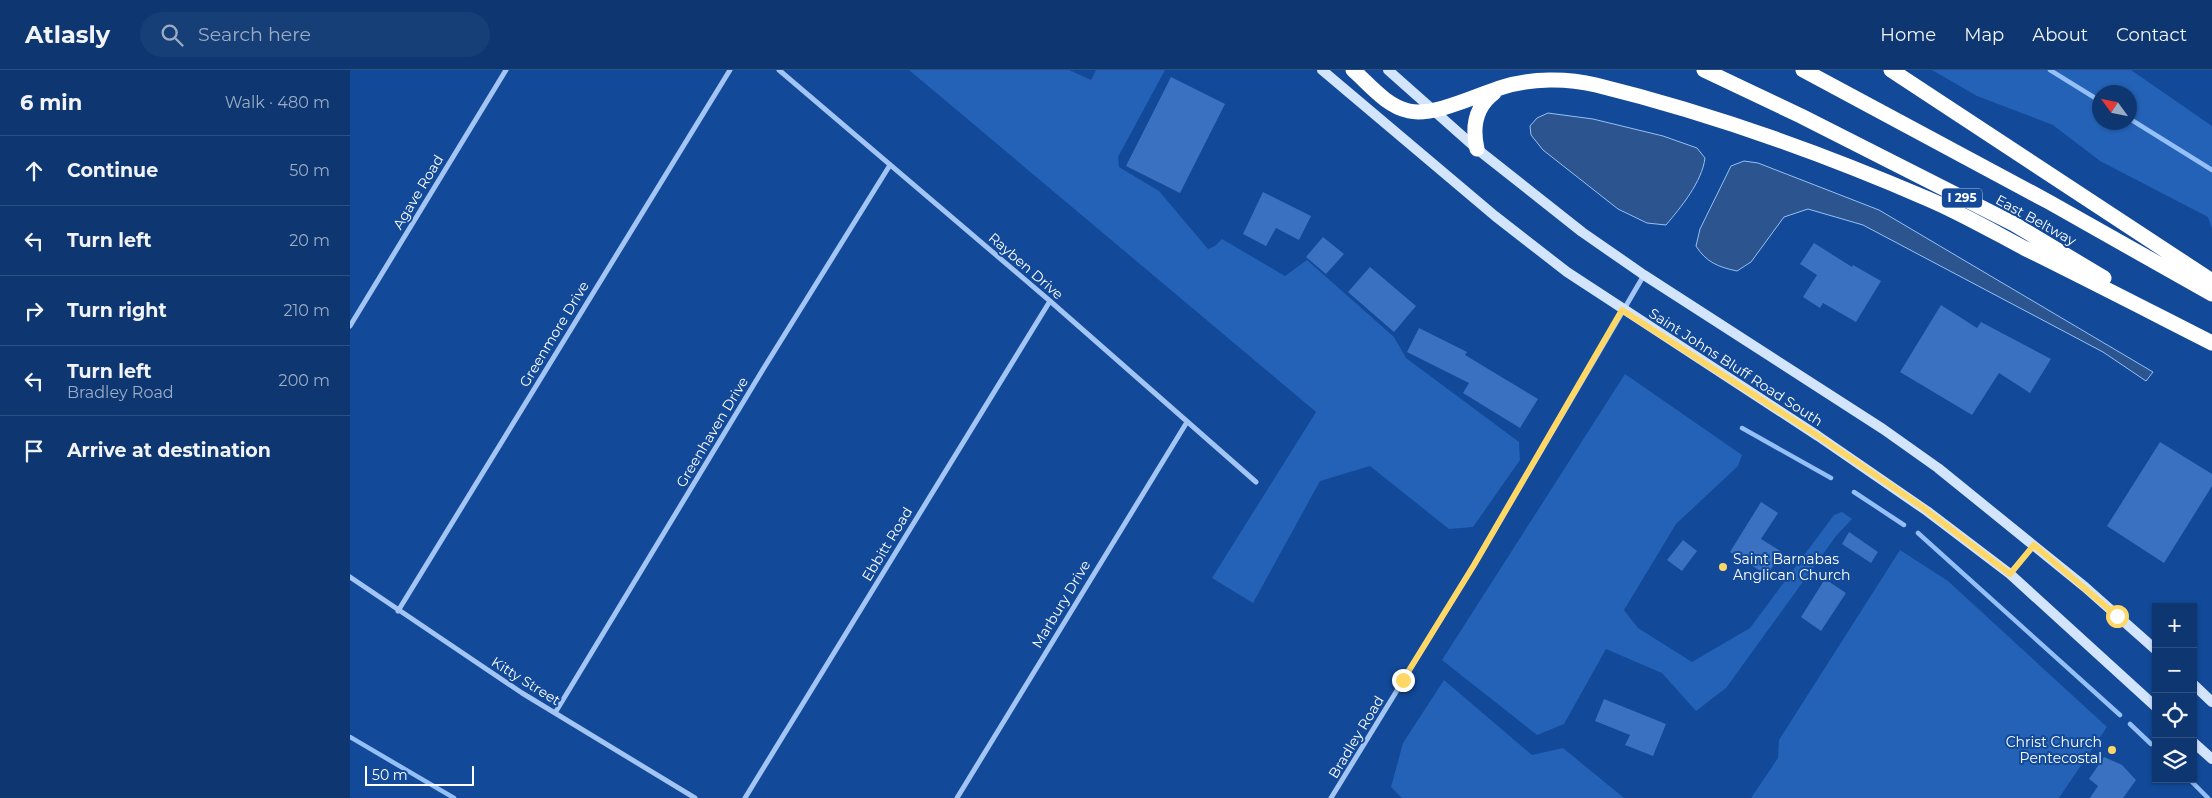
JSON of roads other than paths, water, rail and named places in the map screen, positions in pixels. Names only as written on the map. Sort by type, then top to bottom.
[{"type":"highway","points":[[1353,70],[1385,100],[1408,111],[1420,112],[1433,109],[1503,87],[1531,81],[1562,80],[1590,84],[1626,93],[1786,144],[1929,200],[2212,342]]},
{"type":"highway","name":"East Beltway","points":[[1704,70],[1801,116],[2014,224],[2212,342]]},
{"type":"highway","name":"East Beltway","points":[[1803,70],[2049,202],[2212,294]]},
{"type":"highway","points":[[1891,70],[2212,280]]},
{"type":"highway","points":[[1477,149],[1474,126],[1479,109],[1491,95],[1503,87]]},
{"type":"main road","name":"Saint Johns Bluff Road South","points":[[1322,70],[1495,216],[1567,272],[1872,473],[1927,511],[2010,574],[2152,703]]},
{"type":"main road","name":"Saint Johns Bluff Road South","points":[[1388,70],[1477,149],[1582,232],[1883,429],[1938,468],[2034,545],[2154,648]]},
{"type":"main road","points":[[2197,688],[2212,702]]},
{"type":"main road","points":[[2197,746],[2212,759]]},
{"type":"street","name":"Agave Road","points":[[350,326],[506,70]]},
{"type":"street","name":"Greenmore Drive","points":[[398,611],[730,70]]},
{"type":"street","name":"Rayben Drive","points":[[779,70],[1050,302],[1256,482]]},
{"type":"street","name":"Greenhaven Drive","points":[[555,713],[762,371],[890,165]]},
{"type":"street","name":"Bradley Road","points":[[1331,798],[1474,565],[1644,274]]},
{"type":"street","name":"Ebbitt Road","points":[[745,798],[1050,302]]},
{"type":"street","name":"Marbury Drive","points":[[957,798],[1187,422]]},
{"type":"street","points":[[2010,574],[2034,545]]},
{"type":"street","name":"Kitty Street","points":[[350,577],[398,611],[555,713],[694,798]]},
{"type":"waterway","points":[[2050,70],[2092,96]]},
{"type":"waterway","points":[[2137,123],[2212,170]]},
{"type":"waterway","points":[[1742,428],[1831,478]]},
{"type":"waterway","points":[[1854,492],[1904,525]]},
{"type":"waterway","points":[[1918,533],[2120,715]]},
{"type":"waterway","points":[[2130,724],[2151,744]]},
{"type":"waterway","points":[[350,737],[454,798]]},
{"type":"waterway","points":[[2193,783],[2208,798]]},
{"type":"place","name":"Saint Barnabas Anglican Church","points":[[1723,567]]},
{"type":"place","name":"Christ Church Pentecostal","points":[[2112,750]]}]
